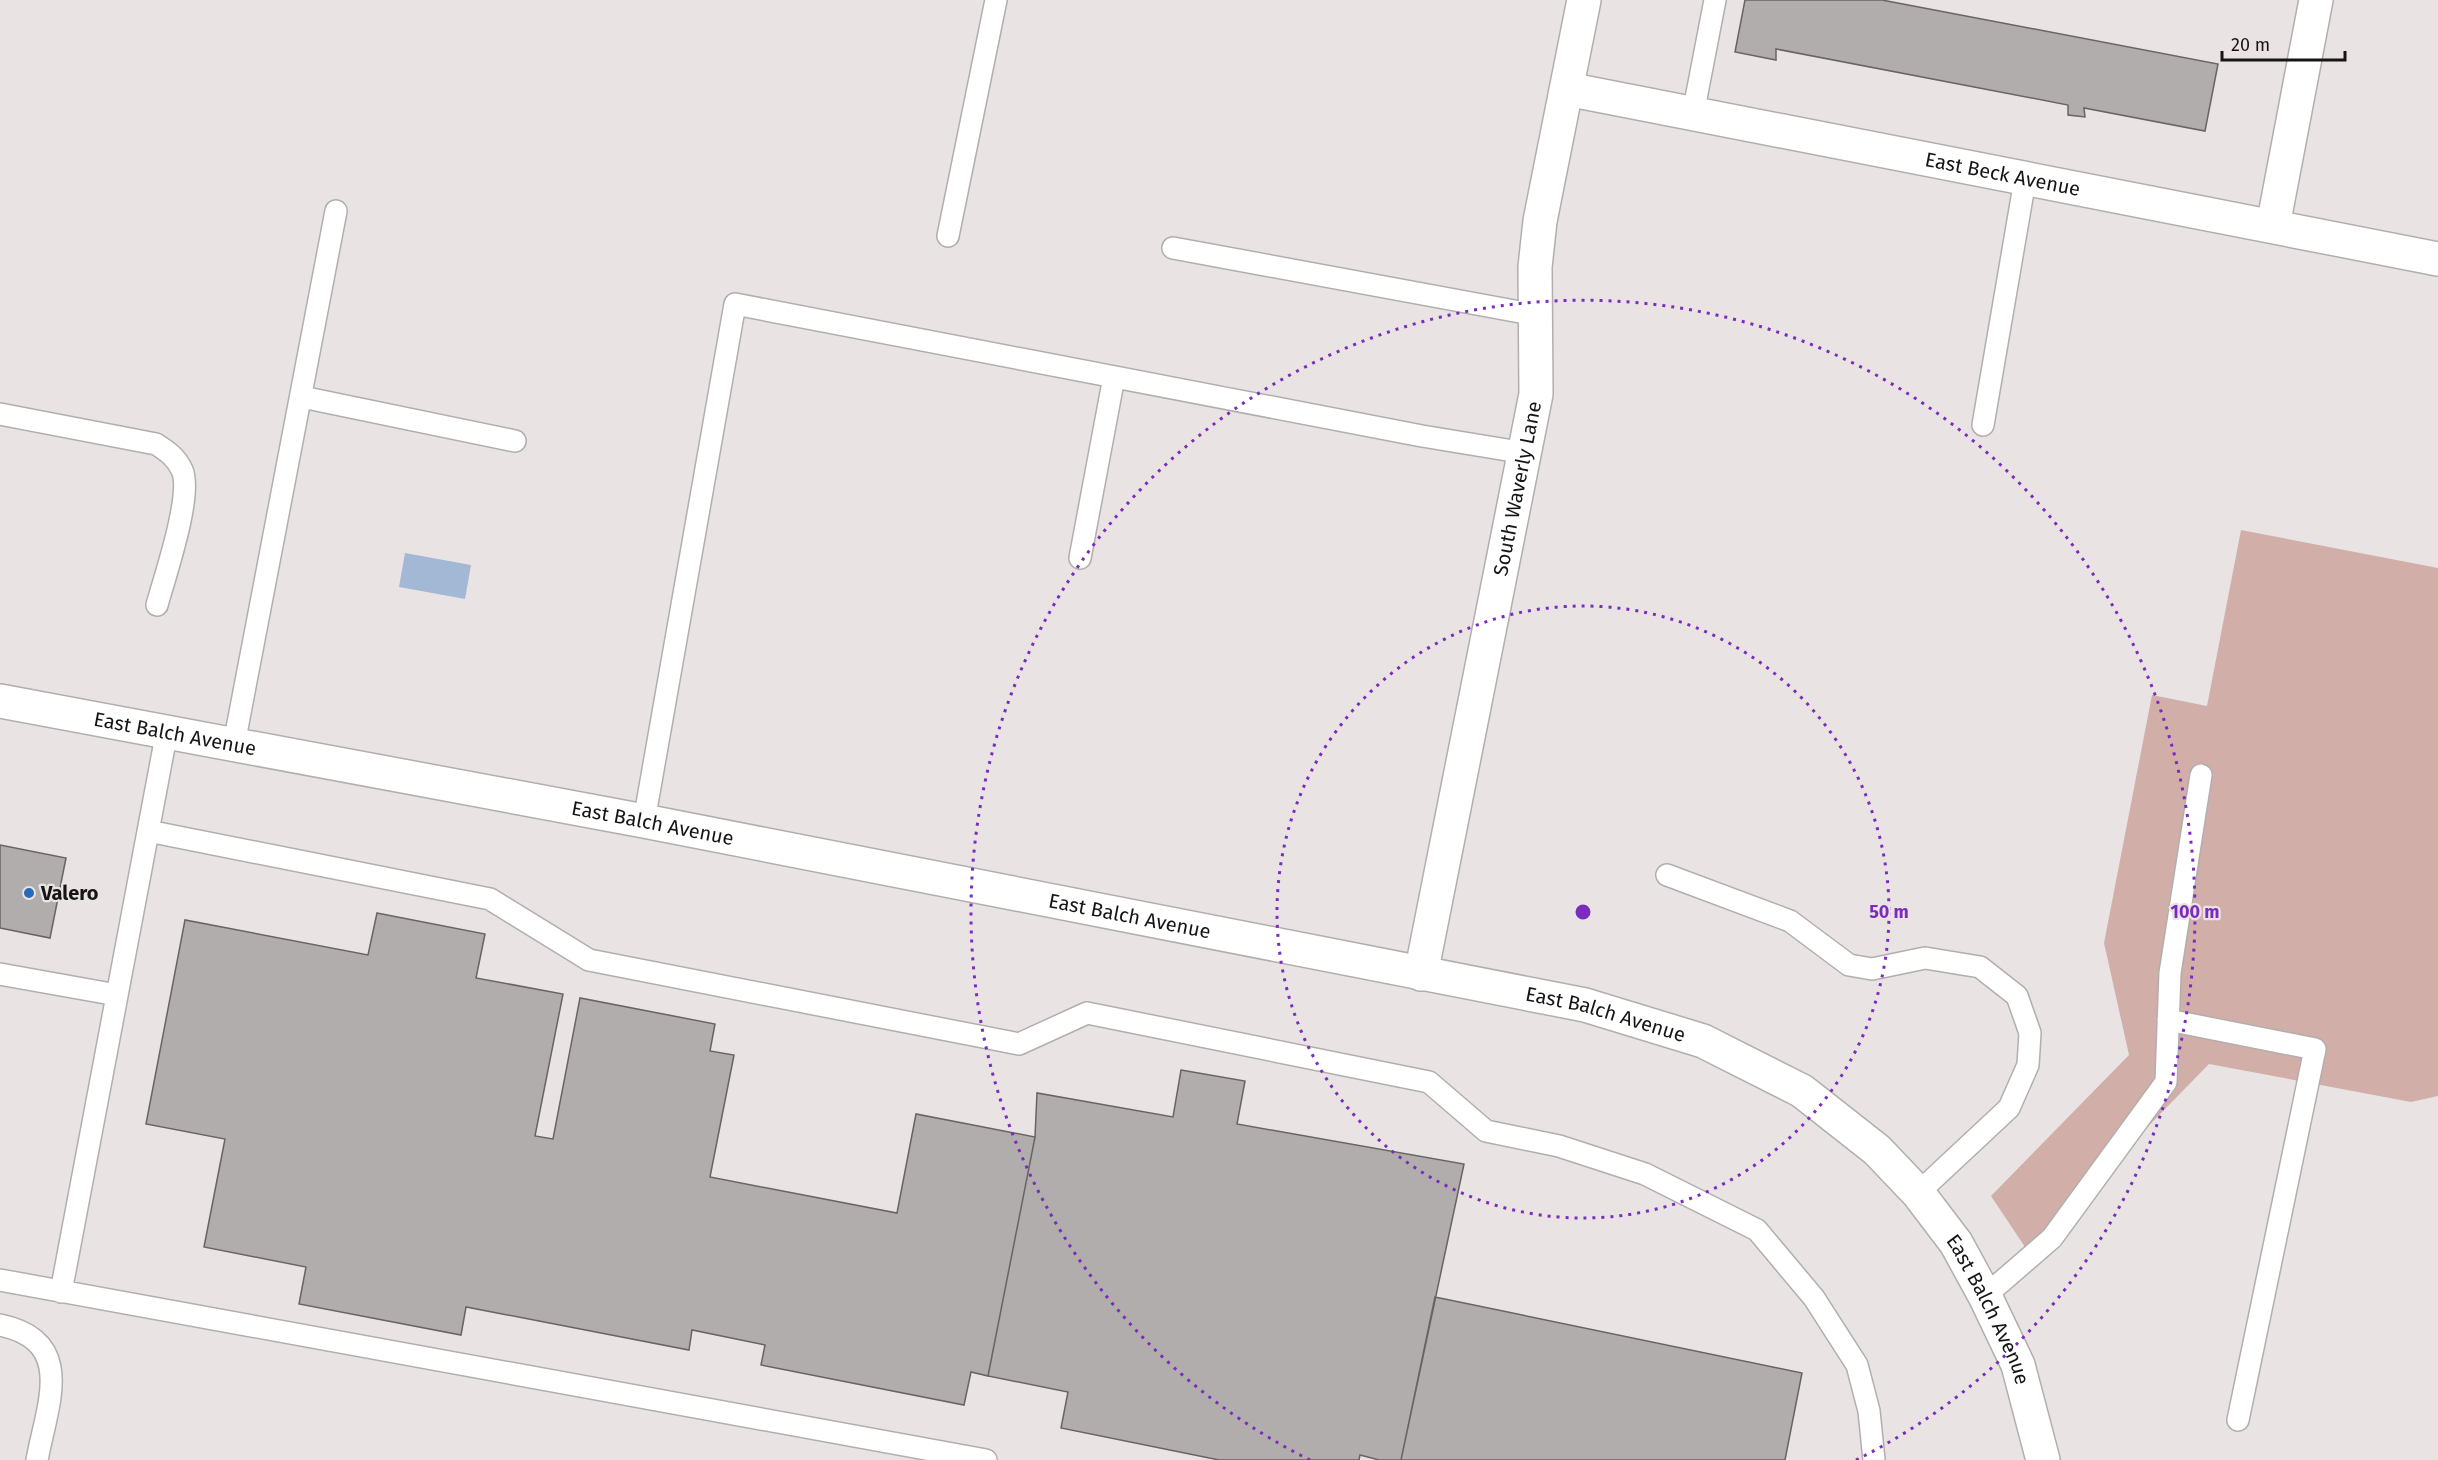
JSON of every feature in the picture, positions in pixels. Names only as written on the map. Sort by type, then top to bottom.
[{"type":"street","name":"South Waverly Lane","points":[[1421,974],[1536,394],[1535,267],[1540,220],[1584,0]]},
{"type":"street","points":[[2273,226],[2316,0]]},
{"type":"street","name":"East Beck Avenue","points":[[1567,89],[2438,259]]},
{"type":"street","name":"East Balch Avenue","points":[[0,701],[644,821],[1585,1005],[1703,1041],[1802,1090],[1878,1150],[1918,1193],[1956,1243],[2019,1365],[2043,1460]]},
{"type":"lane","points":[[948,236],[996,0]]},
{"type":"lane","points":[[1693,114],[1715,0]]},
{"type":"lane","points":[[1983,425],[2025,180]]},
{"type":"lane","points":[[234,744],[336,211]]},
{"type":"lane","points":[[1173,248],[1536,315]]},
{"type":"lane","points":[[644,821],[735,304],[1525,453]]},
{"type":"lane","points":[[1080,558],[1114,377]]},
{"type":"lane","points":[[302,397],[515,441]]},
{"type":"lane","points":[[0,414],[156,444],[172,455],[182,470],[186,490],[157,605]]},
{"type":"lane","points":[[61,1292],[167,731]]},
{"type":"lane","points":[[1985,1296],[2052,1238],[2166,1082],[2170,973],[2201,775]]},
{"type":"lane","points":[[148,831],[490,898],[589,960],[996,1040],[1019,1044],[1087,1013],[1429,1082],[1486,1131],[1559,1146],[1645,1174],[1757,1230],[1814,1298],[1857,1365],[1869,1411],[1874,1460]]},
{"type":"lane","points":[[1667,875],[1790,921],[1849,965],[1872,969],[1925,958],[1980,967],[2017,996],[2030,1033],[2028,1065],[2009,1108],[1918,1193]]},
{"type":"lane","points":[[0,974],[117,995]]},
{"type":"lane","points":[[2168,1020],[2314,1049],[2238,1420]]},
{"type":"lane","points":[[0,1280],[986,1460]]},
{"type":"lane","points":[[0,1325],[15,1328],[33,1338],[50,1359],[53,1374],[37,1460]]},
{"type":"shaded area","points":[[2241,530],[2438,568],[2438,1096],[2411,1102],[2209,1064],[2027,1250],[1991,1196],[2129,1055],[2104,943],[2152,695],[2207,706]]},
{"type":"water","points":[[405,553],[471,565],[465,599],[399,587]]},
{"type":"building","points":[[1745,0],[1882,0],[2218,64],[2205,131],[2084,108],[2085,117],[2068,115],[2068,105],[1776,49],[1776,60],[1735,52]]},
{"type":"building","name":"Valero","points":[[0,845],[66,858],[50,938],[0,928]]},
{"type":"building","points":[[377,913],[485,934],[476,978],[563,994],[535,1136],[553,1139],[580,998],[715,1024],[710,1051],[734,1055],[710,1177],[897,1213],[916,1114],[1035,1137],[988,1376],[971,1372],[964,1405],[761,1365],[765,1345],[692,1330],[689,1350],[466,1307],[461,1335],[299,1304],[306,1267],[204,1247],[225,1139],[146,1124],[185,920],[368,955]]},
{"type":"building","points":[[1181,1070],[1245,1081],[1237,1124],[1464,1164],[1401,1460],[1379,1460],[1360,1455],[1359,1460],[1219,1460],[1061,1428],[1068,1392],[988,1376],[1035,1137],[1037,1093],[1173,1117]]},
{"type":"building","points":[[1435,1297],[1802,1373],[1785,1460],[1401,1460]]},
{"type":"place","name":"Valero","points":[[29,893]]}]
